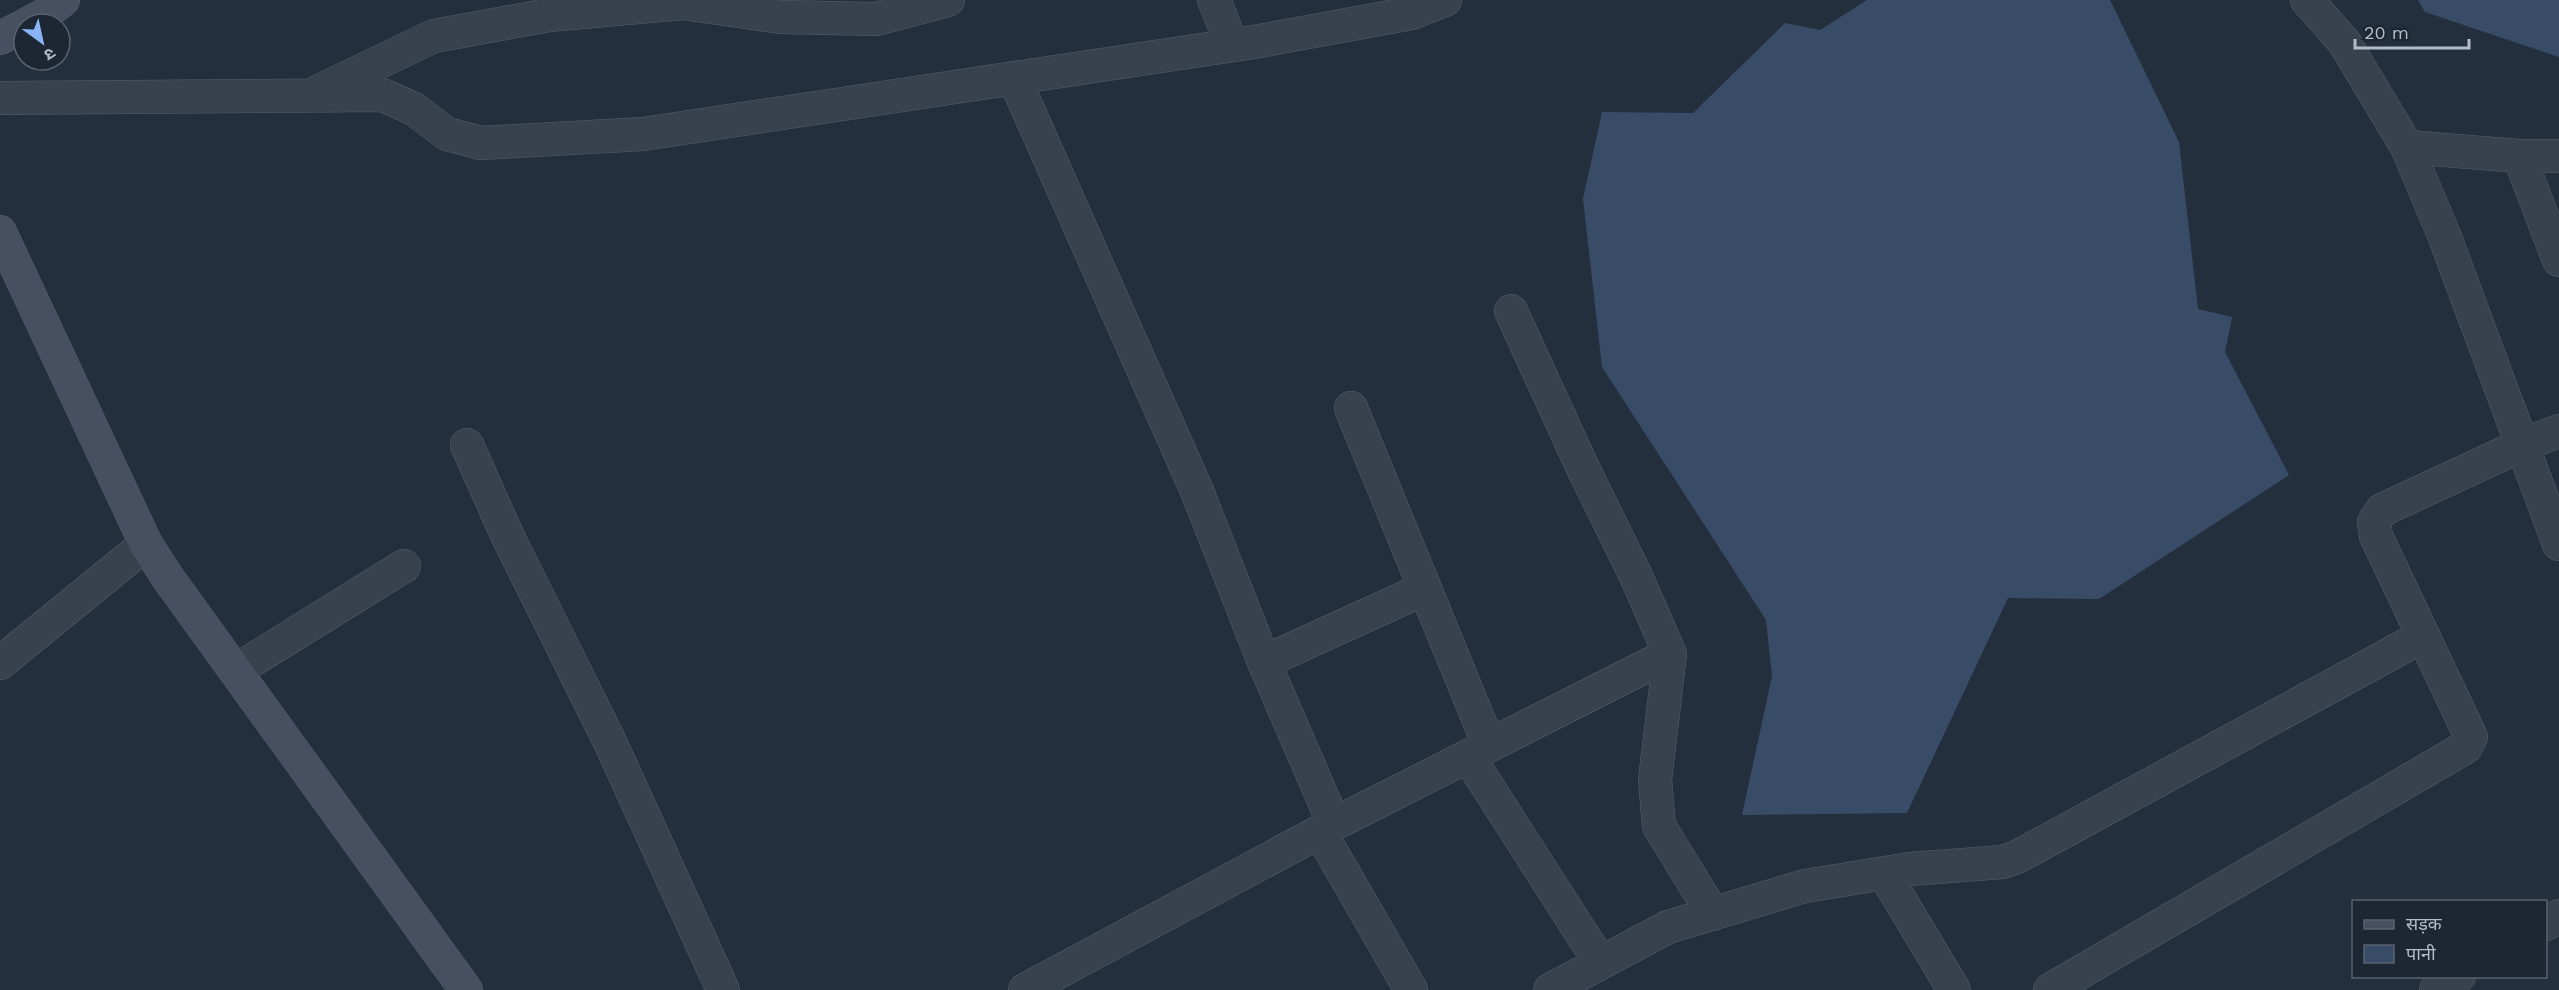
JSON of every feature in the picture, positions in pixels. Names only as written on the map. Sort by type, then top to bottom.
[{"type":"street","points":[[48,12],[63,0]]},
{"type":"street","points":[[312,94],[434,36],[549,15],[683,3],[778,8],[876,19],[911,4],[948,0]]},
{"type":"street","points":[[1214,0],[1232,45]]},
{"type":"street","points":[[0,98],[383,94],[414,109],[447,134],[481,143],[643,134],[1232,45],[1412,13],[1445,0]]},
{"type":"street","points":[[2307,0],[2344,42],[2407,147],[2444,235],[2559,543]]},
{"type":"street","points":[[1014,78],[1197,491],[1327,828],[1411,990]]},
{"type":"street","points":[[2407,147],[2519,156],[2559,156]]},
{"type":"street","points":[[2519,156],[2559,260]]},
{"type":"street","points":[[0,232],[146,544],[168,578],[466,990]]},
{"type":"street","points":[[1511,311],[1582,466],[1636,576],[1670,654],[1655,780],[1659,826],[1713,914]]},
{"type":"street","points":[[1351,408],[1424,589],[1478,751],[1600,963]]},
{"type":"street","points":[[2050,990],[2466,747],[2470,737],[2376,536],[2374,522],[2382,510],[2522,445],[2559,431]]},
{"type":"street","points":[[467,445],[508,537],[610,742],[723,990]]},
{"type":"street","points":[[0,663],[146,544]]},
{"type":"street","points":[[235,671],[404,566]]},
{"type":"street","points":[[1264,662],[1424,589]]},
{"type":"street","points":[[1550,990],[1668,927],[1805,886],[1969,862],[2003,862],[2017,857],[2423,636]]},
{"type":"street","points":[[1025,990],[1327,828],[1670,654]]},
{"type":"street","points":[[1884,873],[1954,990]]},
{"type":"street","points":[[2436,990],[2456,978]]},
{"type":"water","points":[[1867,0],[2110,0],[2179,142],[2198,309],[2232,317],[2225,352],[2289,475],[2099,599],[2008,598],[1907,813],[1742,815],[1772,676],[1766,620],[1602,367],[1583,199],[1602,112],[1693,113],[1785,23],[1820,30]]},
{"type":"water","points":[[2418,0],[2559,0],[2559,57],[2425,12]]}]
